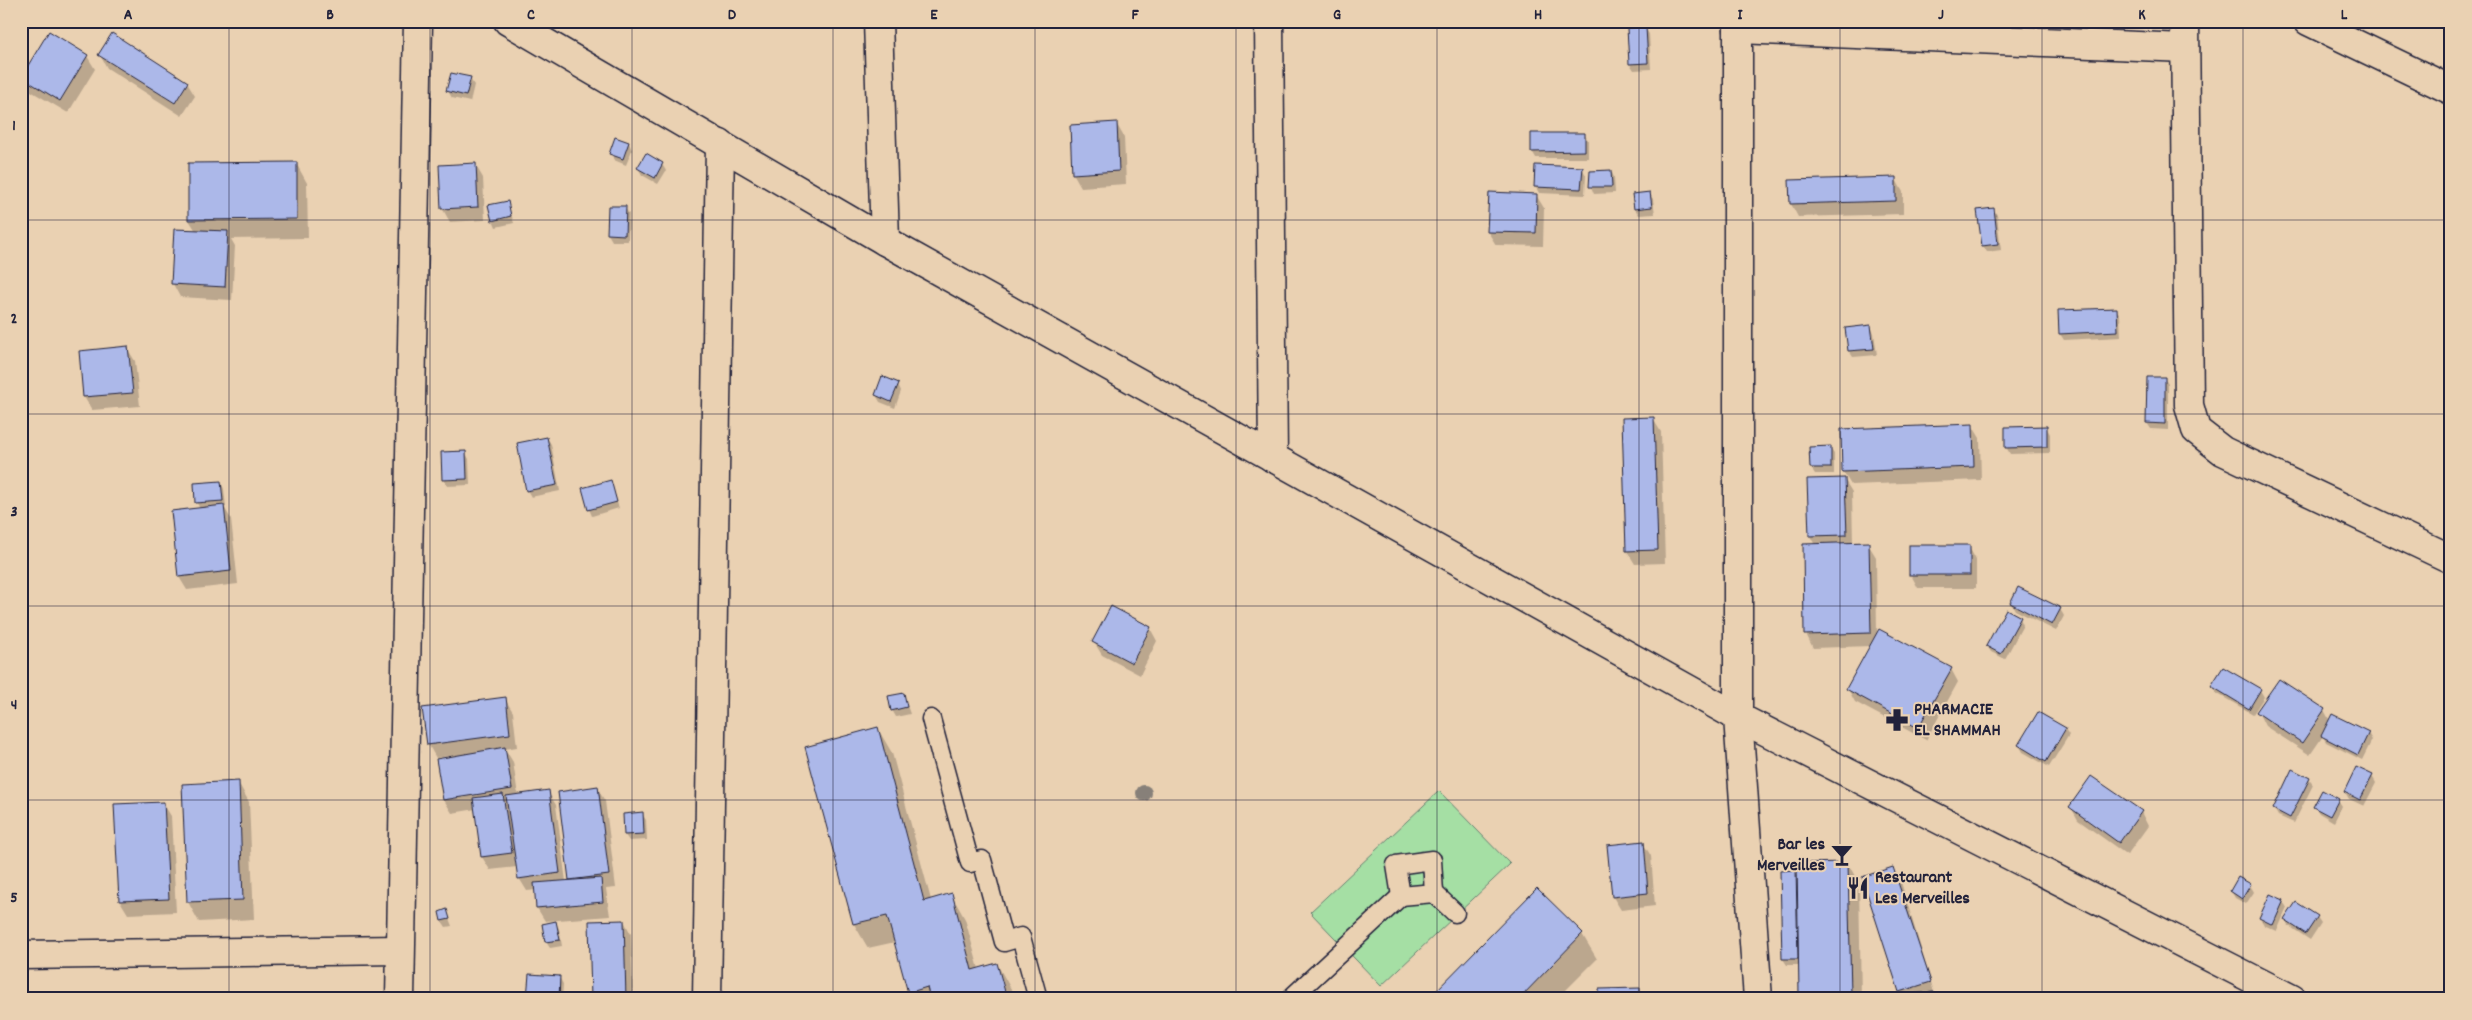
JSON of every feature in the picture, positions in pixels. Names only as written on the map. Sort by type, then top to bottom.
[{"type":"street","points":[[400,999],[418,21]]},
{"type":"street","points":[[508,21],[885,240],[1738,717],[2277,995]]},
{"type":"street","points":[[878,21],[885,240]]},
{"type":"street","points":[[1269,21],[1273,458]]},
{"type":"street","points":[[2308,21],[2451,90]]},
{"type":"street","points":[[1758,999],[1738,717],[1738,25],[2185,34],[2188,405],[2196,430],[2223,451],[2451,559]]},
{"type":"street","points":[[708,999],[720,144]]},
{"type":"street","points":[[21,955],[400,950]]},
{"type":"lane","points":[[931,719],[970,863],[982,860],[1004,942],[1021,937],[1038,999]]},
{"type":"lane","points":[[1401,896],[1396,865],[1432,860],[1434,893],[1455,913]]},
{"type":"lane","points":[[1290,999],[1401,896],[1434,893]]},
{"type":"green space","points":[[1439,791],[1510,864],[1381,986],[1310,912]]},
{"type":"building","points":[[1646,27],[1648,63],[1629,64],[1627,28]]},
{"type":"building","points":[[49,31],[88,55],[60,101],[21,77]]},
{"type":"building","points":[[112,33],[188,82],[175,103],[98,55]]},
{"type":"building","points":[[451,73],[471,77],[466,96],[446,91]]},
{"type":"building","points":[[1117,122],[1119,171],[1072,174],[1070,125]]},
{"type":"building","points":[[1531,133],[1585,133],[1585,151],[1531,152]]},
{"type":"building","points":[[615,137],[629,142],[623,159],[609,154]]},
{"type":"building","points":[[646,153],[663,163],[655,178],[637,168]]},
{"type":"building","points":[[297,162],[297,219],[188,220],[188,163]]},
{"type":"building","points":[[476,163],[478,207],[441,209],[439,165]]},
{"type":"building","points":[[1535,165],[1583,167],[1581,189],[1534,187]]},
{"type":"building","points":[[1611,170],[1612,187],[1589,187],[1590,171]]},
{"type":"building","points":[[1896,177],[1896,201],[1790,204],[1789,180]]},
{"type":"building","points":[[1489,192],[1537,194],[1536,233],[1487,232]]},
{"type":"building","points":[[1650,192],[1652,207],[1634,209],[1632,194]]},
{"type":"building","points":[[508,201],[511,216],[492,221],[488,205]]},
{"type":"building","points":[[608,206],[626,206],[625,235],[607,234]]},
{"type":"building","points":[[1994,208],[1998,244],[1982,246],[1977,210]]},
{"type":"building","points":[[174,229],[228,231],[225,287],[171,284]]},
{"type":"building","points":[[2117,308],[2118,331],[2059,334],[2058,310]]},
{"type":"building","points":[[1871,325],[1874,349],[1848,351],[1845,328]]},
{"type":"building","points":[[128,346],[133,393],[83,397],[79,351]]},
{"type":"building","points":[[882,376],[899,383],[891,402],[875,395]]},
{"type":"building","points":[[2147,377],[2165,377],[2165,424],[2146,423]]},
{"type":"building","points":[[1654,417],[1658,550],[1626,551],[1622,418]]},
{"type":"building","points":[[1973,424],[1974,467],[1842,472],[1841,429]]},
{"type":"building","points":[[2047,426],[2047,447],[2005,448],[2005,427]]},
{"type":"building","points":[[547,437],[557,485],[526,491],[517,443]]},
{"type":"building","points":[[1831,446],[1831,468],[1810,468],[1809,447]]},
{"type":"building","points":[[466,451],[467,479],[442,480],[441,452]]},
{"type":"building","points":[[1845,478],[1847,535],[1809,536],[1807,479]]},
{"type":"building","points":[[611,480],[617,502],[588,510],[582,488]]},
{"type":"building","points":[[221,481],[223,501],[195,503],[194,483]]},
{"type":"building","points":[[224,505],[231,571],[178,577],[171,511]]},
{"type":"building","points":[[1869,542],[1871,633],[1804,635],[1803,544]]},
{"type":"building","points":[[1909,545],[1970,545],[1970,575],[1909,575]]},
{"type":"building","points":[[2018,587],[2061,608],[2052,625],[2010,603]]},
{"type":"building","points":[[1111,606],[1151,627],[1132,663],[1092,642]]},
{"type":"building","points":[[2006,609],[2021,617],[2001,654],[1986,646]]},
{"type":"building","points":[[1879,629],[1952,668],[1918,728],[1846,689]]},
{"type":"building","points":[[2223,667],[2261,689],[2249,709],[2211,686]]},
{"type":"building","points":[[2279,679],[2325,709],[2302,743],[2256,712]]},
{"type":"building","points":[[904,693],[907,707],[891,711],[888,696]]},
{"type":"building","points":[[506,697],[510,734],[427,745],[422,708]]},
{"type":"building","points":[[2038,712],[2066,728],[2046,762],[2018,745]]},
{"type":"building","points":[[2332,714],[2369,732],[2358,755],[2321,736]]},
{"type":"building","points":[[878,727],[924,901],[952,893],[972,970],[997,963],[1007,999],[930,999],[927,987],[908,993],[887,916],[853,924],[805,747]]},
{"type":"building","points":[[505,747],[512,789],[443,800],[436,759]]},
{"type":"building","points":[[2356,767],[2373,775],[2360,800],[2344,792]]},
{"type":"building","points":[[2292,769],[2310,778],[2290,818],[2273,809]]},
{"type":"building","points":[[2091,776],[2142,811],[2119,843],[2069,807]]},
{"type":"building","points":[[239,781],[243,900],[187,902],[182,784]]},
{"type":"building","points":[[598,786],[609,875],[569,880],[558,792]]},
{"type":"building","points":[[549,790],[560,873],[518,879],[506,796]]},
{"type":"building","points":[[2322,790],[2339,799],[2330,816],[2313,807]]},
{"type":"building","points":[[503,794],[512,853],[481,857],[473,798]]},
{"type":"building","points":[[164,802],[169,899],[119,901],[114,804]]},
{"type":"building","points":[[643,812],[644,834],[624,835],[623,814]]},
{"type":"building","points":[[1644,841],[1648,893],[1612,897],[1607,845]]},
{"type":"building","points":[[1848,862],[1851,994],[1799,995],[1797,863]]},
{"type":"building","points":[[1893,867],[1931,982],[1899,992],[1862,877]]},
{"type":"building","points":[[1796,870],[1798,959],[1782,959],[1780,871]]},
{"type":"building","points":[[2238,877],[2251,884],[2242,899],[2230,891]]},
{"type":"building","points":[[601,878],[603,902],[536,908],[534,883]]},
{"type":"building","points":[[1537,888],[1583,933],[1519,999],[1428,999]]},
{"type":"building","points":[[2270,894],[2284,900],[2273,925],[2259,918]]},
{"type":"building","points":[[2296,902],[2318,916],[2306,934],[2284,920]]},
{"type":"building","points":[[447,909],[450,919],[441,921],[439,912]]},
{"type":"building","points":[[624,920],[626,999],[591,999],[589,921]]},
{"type":"building","points":[[556,921],[560,940],[545,942],[542,924]]},
{"type":"building","points":[[529,974],[560,976],[559,999],[527,998]]},
{"type":"building","points":[[1640,988],[1640,999],[1599,999],[1599,989]]},
{"type":"building","points":[[1934,992],[1934,999],[1845,999]]},
{"type":"place","name":"PHARMACIE EL SHAMMAH","points":[[1897,720]]},
{"type":"place","name":"Bar les Merveilles","points":[[1842,855]]},
{"type":"place","name":"Restaurant Les Merveilles","points":[[1858,888]]}]
